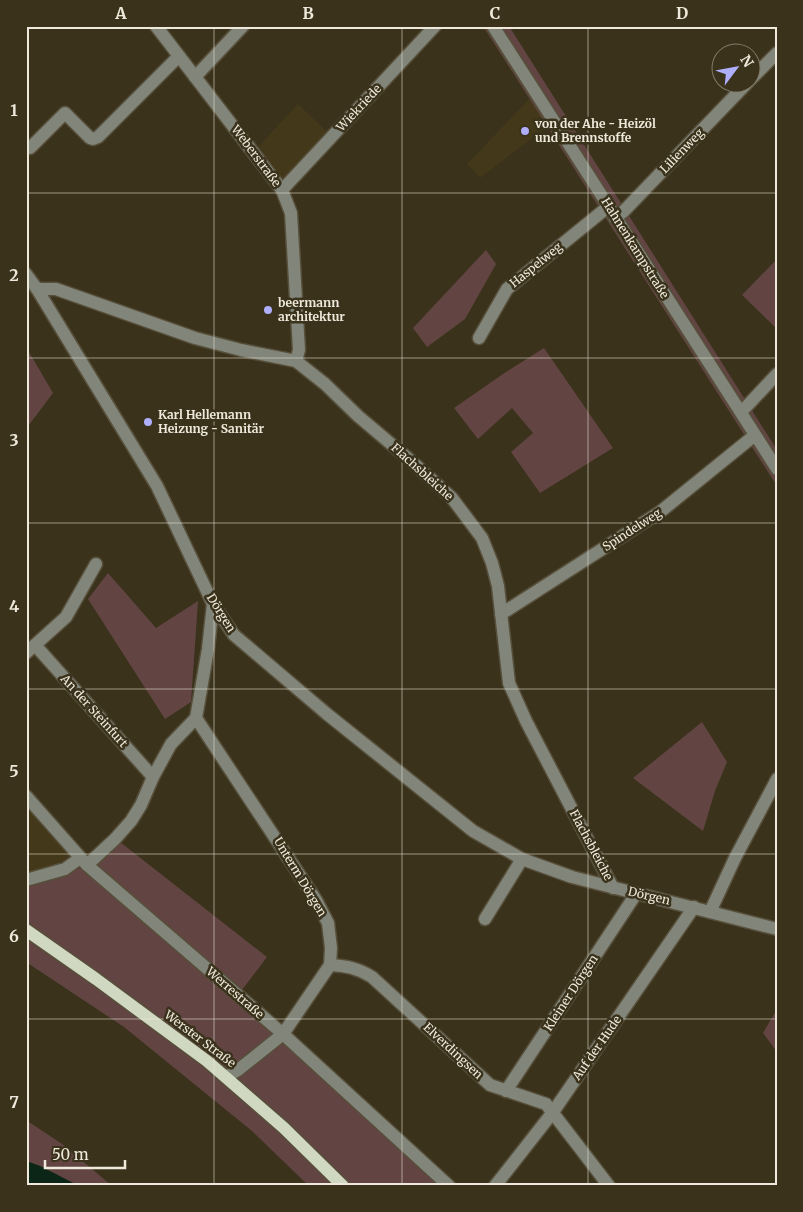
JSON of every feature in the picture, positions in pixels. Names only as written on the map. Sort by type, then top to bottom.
[{"type":"main road","name":"Werster Straße","points":[[26,930],[96,979],[226,1077],[284,1128],[343,1186]]},
{"type":"street","name":"Weberstraße","points":[[156,26],[282,190],[291,213],[300,350],[296,361]]},
{"type":"street","points":[[195,77],[243,26]]},
{"type":"street","name":"Wiekriede","points":[[282,190],[435,26]]},
{"type":"street","name":"Hahnenkampstraße","points":[[493,26],[777,470]]},
{"type":"street","name":"Lilienweg","points":[[760,70],[777,53]]},
{"type":"street","points":[[30,148],[64,114],[90,138],[98,137],[179,56]]},
{"type":"street","name":"Lilienweg","points":[[612,212],[623,212],[738,92]]},
{"type":"street","name":"Haspelweg","points":[[479,338],[506,289],[612,212]]},
{"type":"street","name":"Dörgen","points":[[26,274],[38,289],[158,486],[213,604],[234,635],[327,714],[474,831],[522,859],[572,877],[777,929]]},
{"type":"street","name":"Flachsbleiche","points":[[38,289],[56,289],[195,338],[296,361],[325,384],[358,416],[452,498],[482,538],[494,571],[509,683],[526,722],[613,888]]},
{"type":"street","points":[[740,411],[777,374]]},
{"type":"street","name":"Spindelweg","points":[[501,614],[660,512],[755,435]]},
{"type":"street","name":"An der Steinfurt","points":[[96,564],[66,617],[30,649],[153,777]]},
{"type":"street","points":[[26,880],[65,869],[84,861],[119,835],[141,805],[153,777],[171,744],[196,718],[208,649],[213,604]]},
{"type":"street","name":"Unterm Dörgen","points":[[196,718],[316,900],[328,924],[331,948],[330,965]]},
{"type":"street","points":[[710,912],[735,858],[777,779]]},
{"type":"street","name":"Werrestraße","points":[[26,796],[84,861],[283,1034],[449,1186]]},
{"type":"street","points":[[485,919],[522,859]]},
{"type":"street","name":"Kleiner Dörgen","points":[[506,1091],[636,894]]},
{"type":"street","name":"Auf der Hude","points":[[495,1186],[553,1112],[694,907]]},
{"type":"street","points":[[226,1077],[238,1070],[283,1034],[330,965]]},
{"type":"street","name":"Elverdingsen","points":[[330,965],[355,968],[372,977],[490,1085],[546,1104],[609,1186]]},
{"type":"shaded area","points":[[483,26],[509,26],[777,450],[777,486]]},
{"type":"shaded area","points":[[530,98],[548,126],[480,178],[467,164]]},
{"type":"shaded area","points":[[298,104],[336,140],[289,190],[258,147]]},
{"type":"shaded area","points":[[486,250],[496,264],[465,319],[427,347],[413,328]]},
{"type":"shaded area","points":[[777,259],[777,329],[742,295]]},
{"type":"shaded area","points":[[26,347],[53,393],[26,429]]},
{"type":"shaded area","points":[[544,348],[613,448],[540,493],[511,452],[533,433],[512,408],[478,439],[454,408]]},
{"type":"shaded area","points":[[108,573],[156,628],[198,601],[191,702],[165,719],[88,599]]},
{"type":"shaded area","points":[[702,722],[727,762],[715,791],[703,831],[633,778]]},
{"type":"shaded area","points":[[26,804],[80,868],[58,877],[26,886]]},
{"type":"shaded area","points":[[120,842],[267,957],[239,994],[447,1186],[309,1186],[252,1131],[124,1027],[26,962],[26,886],[58,877],[80,868],[86,872]]},
{"type":"shaded area","points":[[777,1009],[777,1023],[775,1026],[777,1052],[763,1033]]},
{"type":"shaded area","points":[[26,1120],[65,1146],[112,1186],[79,1186],[26,1161]]},
{"type":"shaded area","points":[[26,1161],[40,1166],[79,1186],[26,1186]]},
{"type":"place","name":"von der Ahe - Heizöl und Brennstoffe","points":[[525,131]]},
{"type":"place","name":"beermann architektur","points":[[268,310]]},
{"type":"place","name":"Karl Hellemann Heizung - Sanitär","points":[[148,422]]}]
